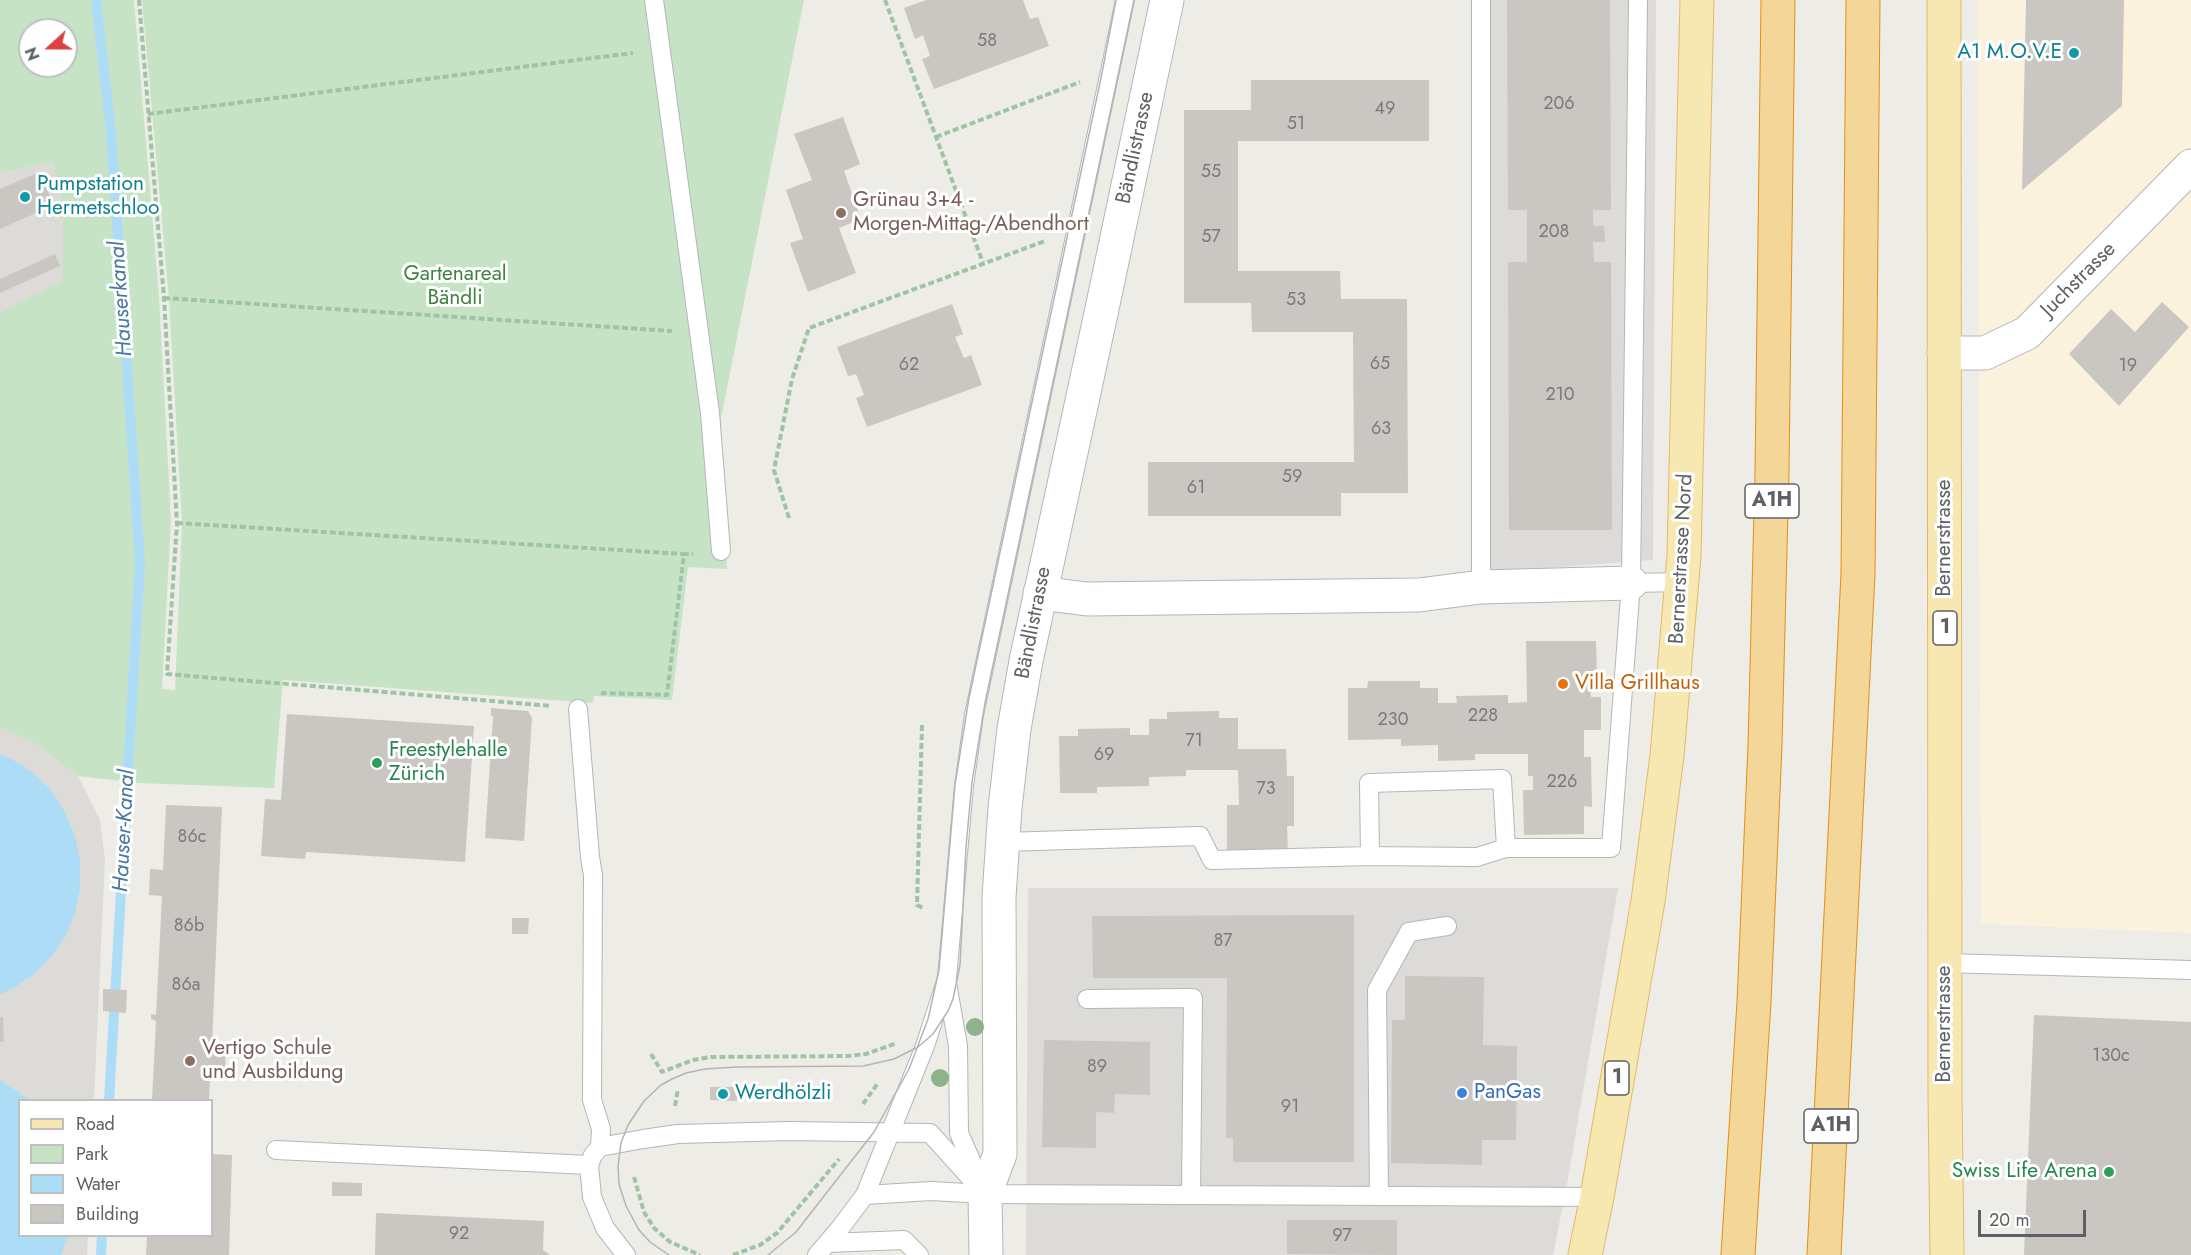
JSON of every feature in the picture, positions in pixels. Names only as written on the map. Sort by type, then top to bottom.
[{"type":"highway","name":"A1H","points":[[1738,1255],[1754,1002],[1765,745],[1772,472],[1778,0]]},
{"type":"highway","name":"A1H","points":[[1824,1255],[1858,574],[1863,0]]},
{"type":"main road","name":"Bernerstrasse Nord","points":[[1585,1255],[1648,901],[1668,756],[1683,582],[1697,0]]},
{"type":"main road","name":"Bernerstrasse","points":[[1944,0],[1944,353],[1961,964],[1947,1255]]},
{"type":"street","name":"Bändlistrasse","points":[[986,1255],[985,1194],[1000,1154],[999,909],[1014,729],[1040,593],[1167,0]]},
{"type":"street","name":"Juchstrasse","points":[[1944,353],[1985,353],[2027,333],[2191,166]]},
{"type":"street","points":[[1040,593],[1087,598],[1419,595],[1481,587],[1631,583]]},
{"type":"lane","points":[[654,0],[711,424],[721,551]]},
{"type":"lane","points":[[822,1249],[865,1195],[925,1046],[947,978],[964,786],[974,715],[1125,0]]},
{"type":"lane","points":[[1481,0],[1481,587]]},
{"type":"lane","points":[[1003,842],[1200,836],[1212,860],[1370,856],[1476,857],[1506,848],[1611,848],[1631,583],[1638,0]]},
{"type":"lane","points":[[1631,583],[1683,582]]},
{"type":"lane","points":[[578,709],[593,874],[592,1100],[601,1129],[600,1147],[593,1155],[590,1165],[592,1197],[605,1228],[626,1255]]},
{"type":"lane","points":[[1370,856],[1369,783],[1502,778],[1506,848]]},
{"type":"lane","points":[[1379,1196],[1377,990],[1409,932],[1447,926]]},
{"type":"lane","points":[[1961,964],[2191,970]]},
{"type":"lane","points":[[947,978],[958,1046],[959,1133],[985,1194]]},
{"type":"lane","points":[[1087,999],[1193,998],[1191,1195]]},
{"type":"lane","points":[[600,1147],[678,1134],[789,1131],[930,1133],[985,1194]]},
{"type":"lane","points":[[276,1150],[590,1165]]},
{"type":"lane","points":[[865,1195],[931,1191],[985,1194],[1597,1197]]},
{"type":"lane","points":[[822,1249],[904,1240],[920,1255]]},
{"type":"path","points":[[139,0],[164,298],[177,523],[167,674],[578,709],[591,706],[603,693],[667,695],[684,554]]},
{"type":"path","points":[[885,0],[983,263]]},
{"type":"path","points":[[148,114],[661,49]]},
{"type":"path","points":[[936,137],[1086,79]]},
{"type":"path","points":[[789,518],[774,470],[792,379],[809,328],[1052,239]]},
{"type":"path","points":[[164,298],[699,332]]},
{"type":"path","points":[[177,523],[684,554],[710,554],[721,551]]},
{"type":"path","points":[[922,725],[917,904],[931,912]]},
{"type":"path","points":[[651,1054],[662,1072],[693,1060],[711,1057],[866,1054],[903,1039]]},
{"type":"path","points":[[859,1109],[879,1082]]},
{"type":"path","points":[[733,1255],[759,1245],[777,1233],[841,1156]]},
{"type":"path","points":[[634,1177],[644,1212],[654,1228],[670,1242],[700,1255]]},
{"type":"shaded area","points":[[1489,0],[1656,0],[1653,560],[1491,572]]},
{"type":"shaded area","points":[[1977,0],[2191,0],[2191,933],[1981,924]]},
{"type":"shaded area","points":[[53,162],[63,210],[63,280],[0,312],[0,172]]},
{"type":"shaded area","points":[[0,728],[33,742],[78,776],[100,820],[105,859],[94,1099],[18,1099],[18,1237],[88,1237],[87,1255],[0,1255]]},
{"type":"shaded area","points":[[1028,888],[1618,888],[1553,1255],[1026,1255]]},
{"type":"green space","name":"Gartenareal Bändli","points":[[0,0],[134,0],[159,297],[171,520],[162,689],[175,690],[182,523],[169,299],[142,0],[804,0],[721,418],[727,569],[688,567],[672,700],[594,696],[593,703],[283,680],[274,788],[138,783],[78,776],[33,742],[0,728],[0,312],[63,280],[63,210],[53,162],[1,173]]},
{"type":"water","points":[[0,754],[32,772],[51,790],[65,812],[75,836],[80,861],[80,888],[75,913],[65,937],[50,958],[32,976],[0,994]]},
{"type":"water","points":[[0,1080],[28,1099],[18,1099],[18,1237],[68,1237],[61,1255],[0,1255]]},
{"type":"building","points":[[926,0],[1023,0],[1030,19],[1038,17],[1049,46],[934,89],[922,59],[930,56],[923,35],[915,39],[904,8]]},
{"type":"building","points":[[1507,0],[1610,0],[1611,210],[1593,210],[1593,226],[1604,226],[1605,242],[1593,242],[1594,262],[1611,262],[1612,530],[1509,530],[1508,262],[1527,262],[1527,210],[1508,210]]},
{"type":"building","name":"A1 M.O.V.E","points":[[2026,0],[2124,0],[2122,106],[2022,190]]},
{"type":"building","points":[[1251,80],[1429,80],[1429,141],[1238,141],[1238,271],[1340,271],[1341,299],[1407,299],[1408,493],[1341,493],[1341,516],[1148,516],[1148,462],[1354,462],[1353,332],[1252,332],[1251,303],[1184,303],[1184,110],[1251,110]]},
{"type":"building","points":[[843,117],[860,164],[844,171],[861,219],[839,228],[856,273],[808,292],[790,243],[803,239],[786,190],[812,180],[794,134]]},
{"type":"building","name":"Pumpstation Hermetschloo","points":[[39,172],[54,205],[0,229],[0,189]]},
{"type":"building","points":[[55,254],[60,266],[0,293],[0,279]]},
{"type":"building","points":[[2162,302],[2189,327],[2119,406],[2069,354],[2111,309],[2135,332]]},
{"type":"building","points":[[952,304],[963,334],[955,337],[964,358],[971,355],[982,385],[867,427],[856,398],[864,395],[856,374],[848,376],[837,347]]},
{"type":"building","points":[[1526,641],[1596,641],[1597,678],[1590,684],[1591,697],[1601,697],[1601,730],[1584,730],[1584,757],[1591,757],[1592,807],[1584,806],[1584,834],[1524,835],[1523,790],[1533,790],[1533,776],[1528,776],[1528,754],[1475,754],[1475,760],[1438,761],[1438,745],[1401,746],[1401,739],[1348,740],[1348,688],[1367,688],[1368,681],[1420,681],[1420,688],[1438,688],[1438,703],[1457,703],[1456,696],[1508,695],[1508,703],[1527,702]]},
{"type":"building","points":[[491,708],[528,711],[532,718],[524,841],[485,838],[493,716],[491,716]]},
{"type":"building","points":[[1219,711],[1219,718],[1238,718],[1238,749],[1286,749],[1287,776],[1294,776],[1294,826],[1287,826],[1288,852],[1227,852],[1227,805],[1239,805],[1238,770],[1186,770],[1186,776],[1149,777],[1149,786],[1097,787],[1097,793],[1060,793],[1059,736],[1078,736],[1078,729],[1130,728],[1130,735],[1149,735],[1149,719],[1167,719],[1167,712]]},
{"type":"building","name":"Freestylehalle Zürich","points":[[287,714],[474,726],[465,862],[306,852],[305,859],[261,856],[265,799],[281,800]]},
{"type":"building","points":[[166,805],[222,807],[212,1046],[226,1047],[225,1077],[210,1076],[209,1099],[152,1099],[156,1021],[151,1019],[151,1014],[156,1015],[162,896],[149,895],[150,869],[163,870]]},
{"type":"building","points":[[1354,915],[1354,1162],[1233,1162],[1233,1138],[1226,1138],[1227,978],[1093,978],[1092,916]]},
{"type":"building","points":[[512,918],[529,918],[528,934],[512,934]]},
{"type":"building","name":"PanGas","points":[[1405,976],[1484,977],[1483,1045],[1517,1046],[1516,1140],[1482,1140],[1482,1165],[1391,1163],[1392,1020],[1405,1020]]},
{"type":"building","points":[[103,989],[127,990],[126,1013],[103,1011]]},
{"type":"building","name":"Swiss Life Arena","points":[[2034,1015],[2191,1022],[2191,1255],[2024,1255]]},
{"type":"building","points":[[0,1017],[3,1017],[4,1042],[0,1042]]},
{"type":"building","points":[[1044,1040],[1150,1042],[1150,1095],[1115,1094],[1114,1113],[1096,1112],[1096,1148],[1042,1147]]},
{"type":"building","name":"Werdhölzli","points":[[710,1087],[737,1087],[737,1101],[710,1100]]},
{"type":"building","points":[[213,1154],[232,1155],[229,1255],[146,1255],[147,1237],[213,1237]]},
{"type":"building","points":[[332,1182],[362,1183],[362,1196],[332,1196]]},
{"type":"building","points":[[376,1213],[544,1221],[543,1250],[550,1255],[375,1255]]},
{"type":"building","points":[[1287,1220],[1397,1220],[1397,1255],[1287,1254]]},
{"type":"waterway","name":"Hauserkanal","points":[[96,0],[111,132],[140,562],[109,1099]]},
{"type":"waterway","name":"Hauser-Kanal","points":[[101,1255],[102,1237]]},
{"type":"tram line","points":[[768,1255],[796,1232],[874,1132],[909,1069],[928,1019],[939,970],[955,785],[969,698],[1116,0]]},
{"type":"tram line","points":[[669,1255],[650,1242],[639,1230],[626,1206],[619,1184],[618,1166],[621,1143],[628,1125],[644,1101],[661,1085],[686,1073],[705,1069],[863,1066],[894,1059],[918,1047],[933,1034],[953,999],[960,965],[972,782],[985,703],[1134,0]]},
{"type":"place","name":"A1 M.O.V.E","points":[[2074,53]]},
{"type":"place","name":"Pumpstation Hermetschloo","points":[[25,197]]},
{"type":"place","name":"Grünau 3+4 - Morgen-Mittag-/Abendhort","points":[[841,213]]},
{"type":"place","name":"Villa Grillhaus","points":[[1563,684]]},
{"type":"place","name":"Freestylehalle Zürich","points":[[377,763]]},
{"type":"place","name":"Vertigo Schule und Ausbildung","points":[[190,1061]]},
{"type":"place","name":"PanGas","points":[[1462,1093]]},
{"type":"place","name":"Werdhölzli","points":[[723,1094]]},
{"type":"place","name":"Swiss Life Arena","points":[[2109,1172]]}]
